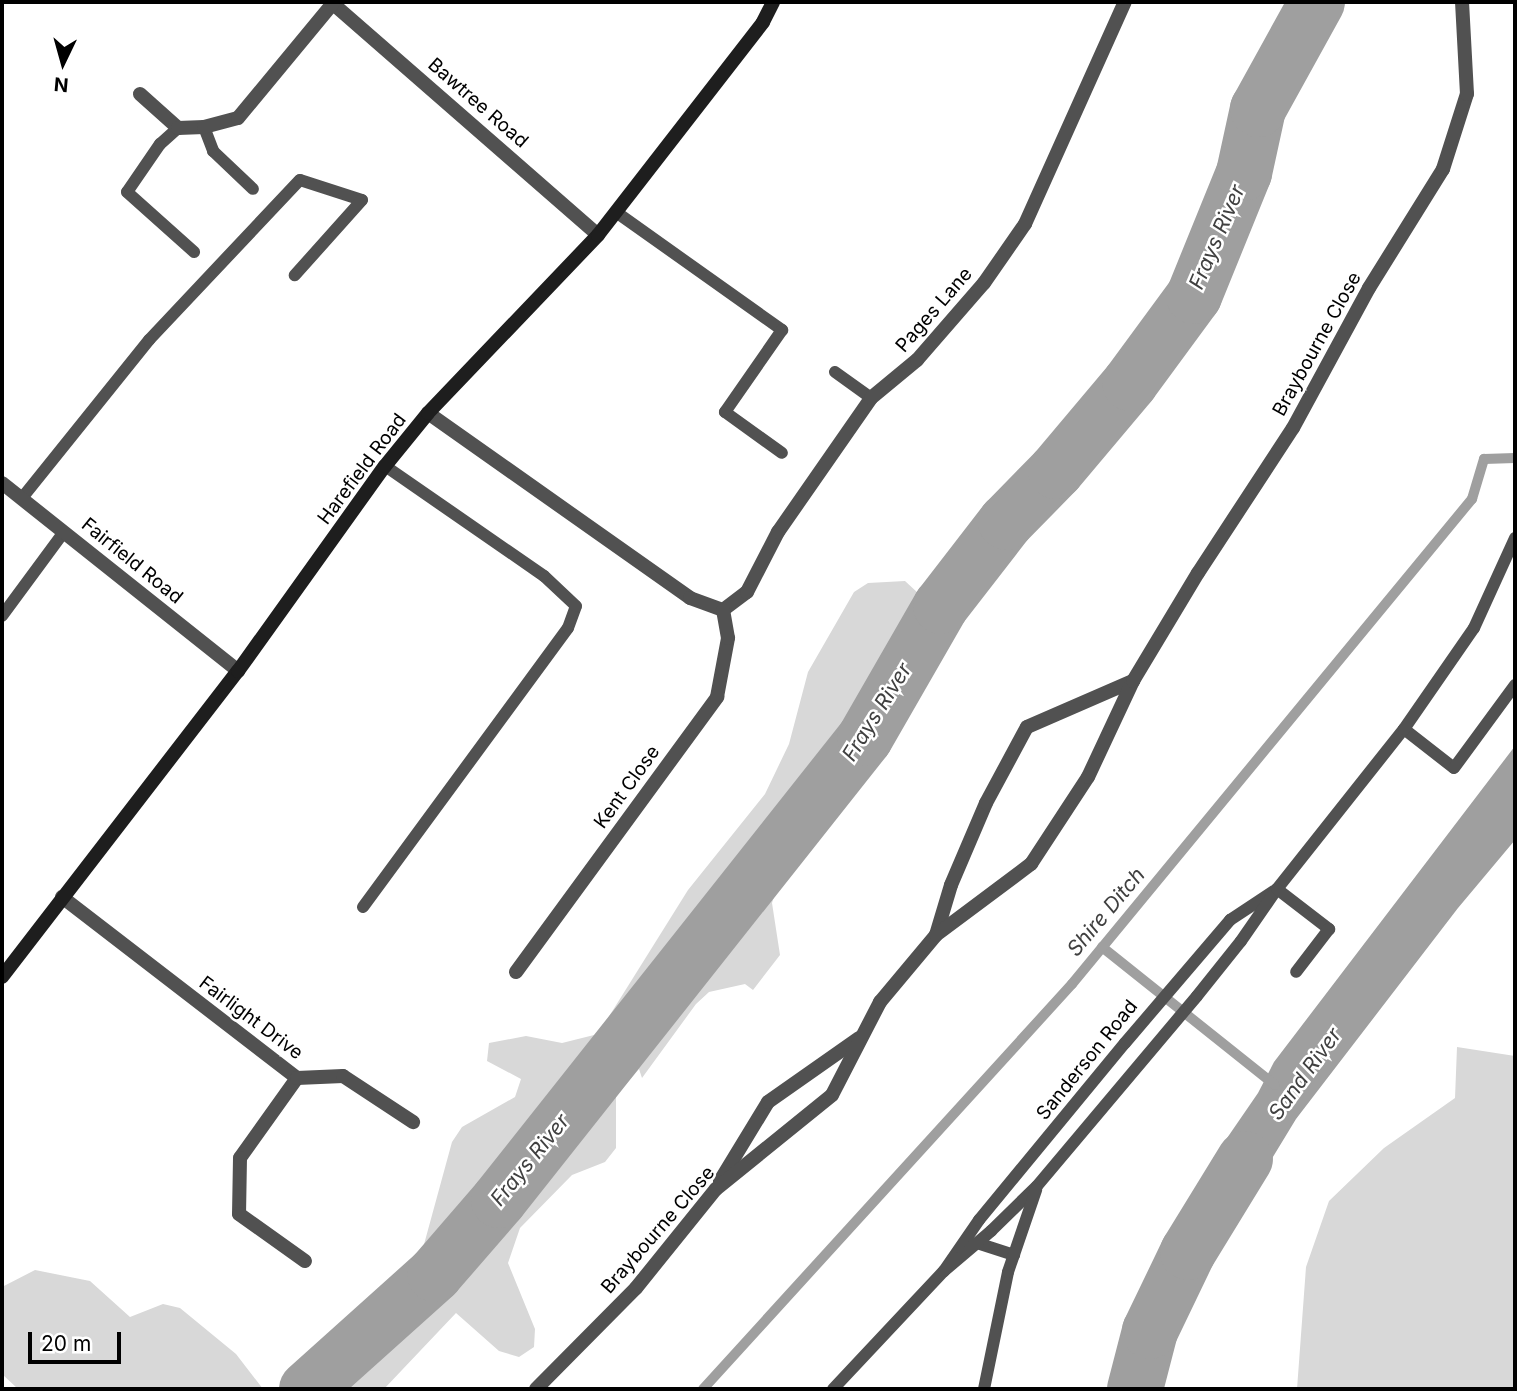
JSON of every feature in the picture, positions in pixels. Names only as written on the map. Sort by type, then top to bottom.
[{"type":"main road","name":"Harefield Road","points":[[2,977],[237,671],[386,466],[428,413],[598,235],[763,23],[773,2]]},
{"type":"street","points":[[140,94],[178,128],[204,127],[238,118],[332,2]]},
{"type":"street","name":"Bawtree Road","points":[[332,2],[598,235]]},
{"type":"street","name":"Pages Lane","points":[[723,610],[747,592],[778,531],[871,398],[917,360],[984,283],[1025,224],[1125,2]]},
{"type":"street","name":"Braybourne Close","points":[[536,1389],[636,1288],[716,1189],[832,1095],[880,1002],[936,935],[1031,864],[1088,777],[1133,681],[1198,573],[1293,428],[1369,288],[1443,170],[1466,94],[1462,2]]},
{"type":"street","points":[[428,413],[690,598],[723,610]]},
{"type":"street","name":"Fairfield Road","points":[[2,483],[237,671]]},
{"type":"street","name":"Kent Close","points":[[516,972],[717,697],[727,638],[723,610]]},
{"type":"street","name":"Braybourne Close","points":[[936,935],[951,885],[986,803],[1027,727],[1133,681]]},
{"type":"street","name":"Fairlight Drive","points":[[62,897],[297,1078],[240,1158],[239,1214],[305,1261]]},
{"type":"street","points":[[716,1189],[768,1102],[863,1035]]},
{"type":"street","points":[[297,1078],[343,1076],[413,1122]]},
{"type":"lane","points":[[204,127],[213,151],[253,188]]},
{"type":"lane","points":[[178,128],[160,144],[127,191],[194,252]]},
{"type":"lane","points":[[22,499],[149,340],[300,180],[362,200],[295,275]]},
{"type":"lane","points":[[616,212],[782,330],[725,412],[782,453]]},
{"type":"lane","points":[[835,372],[871,398]]},
{"type":"lane","points":[[363,907],[568,628],[576,606],[544,576],[386,466]]},
{"type":"lane","points":[[2,617],[64,532]]},
{"type":"lane","name":"Sanderson Road","points":[[833,1389],[944,1271],[977,1244],[1038,1186],[1197,996],[1241,941],[1277,889],[1404,729],[1474,628],[1515,538]]},
{"type":"lane","points":[[1404,729],[1454,768],[1515,685]]},
{"type":"lane","points":[[1277,889],[1329,929],[1296,972]]},
{"type":"lane","name":"Sanderson Road","points":[[944,1271],[979,1220],[1230,920],[1277,889]]},
{"type":"lane","points":[[984,1389],[1014,1255],[1038,1186]]},
{"type":"lane","points":[[977,1244],[1014,1255]]},
{"type":"shaded area","points":[[905,581],[918,593],[929,643],[913,675],[862,726],[783,868],[772,903],[780,955],[753,990],[745,984],[709,992],[696,1004],[642,1078],[639,1069],[616,1096],[616,1148],[605,1162],[572,1175],[520,1228],[508,1263],[535,1329],[534,1347],[519,1357],[499,1351],[456,1313],[384,1389],[278,1389],[359,1341],[417,1270],[452,1142],[462,1127],[515,1097],[521,1079],[487,1061],[489,1043],[526,1036],[562,1043],[598,1034],[688,890],[765,794],[789,744],[808,672],[854,592],[868,583]]},
{"type":"shaded area","points":[[1457,1047],[1515,1056],[1515,1389],[1297,1389],[1306,1267],[1329,1201],[1384,1148],[1455,1098]]},
{"type":"shaded area","points":[[35,1270],[90,1281],[130,1317],[163,1304],[180,1308],[236,1354],[263,1389],[18,1389],[2,1374],[2,1287]]},
{"type":"water","points":[[1515,746],[1515,840],[1458,908],[1296,1119],[1226,1234],[1183,1217],[1214,1157],[1258,1093],[1274,1062]]},
{"type":"waterway","name":"Frays River","points":[[307,1389],[435,1274],[499,1200],[865,738],[941,606],[1006,522],[1056,471],[1130,383],[1194,296],[1244,173],[1258,109],[1317,2]]},
{"type":"waterway","name":"Shire Ditch","points":[[703,1389],[1072,984],[1472,499],[1484,459],[1515,458]]},
{"type":"waterway","points":[[1102,947],[1275,1085]]},
{"type":"waterway","name":"Sand River","points":[[1135,1389],[1150,1331],[1188,1252],[1245,1159]]}]
